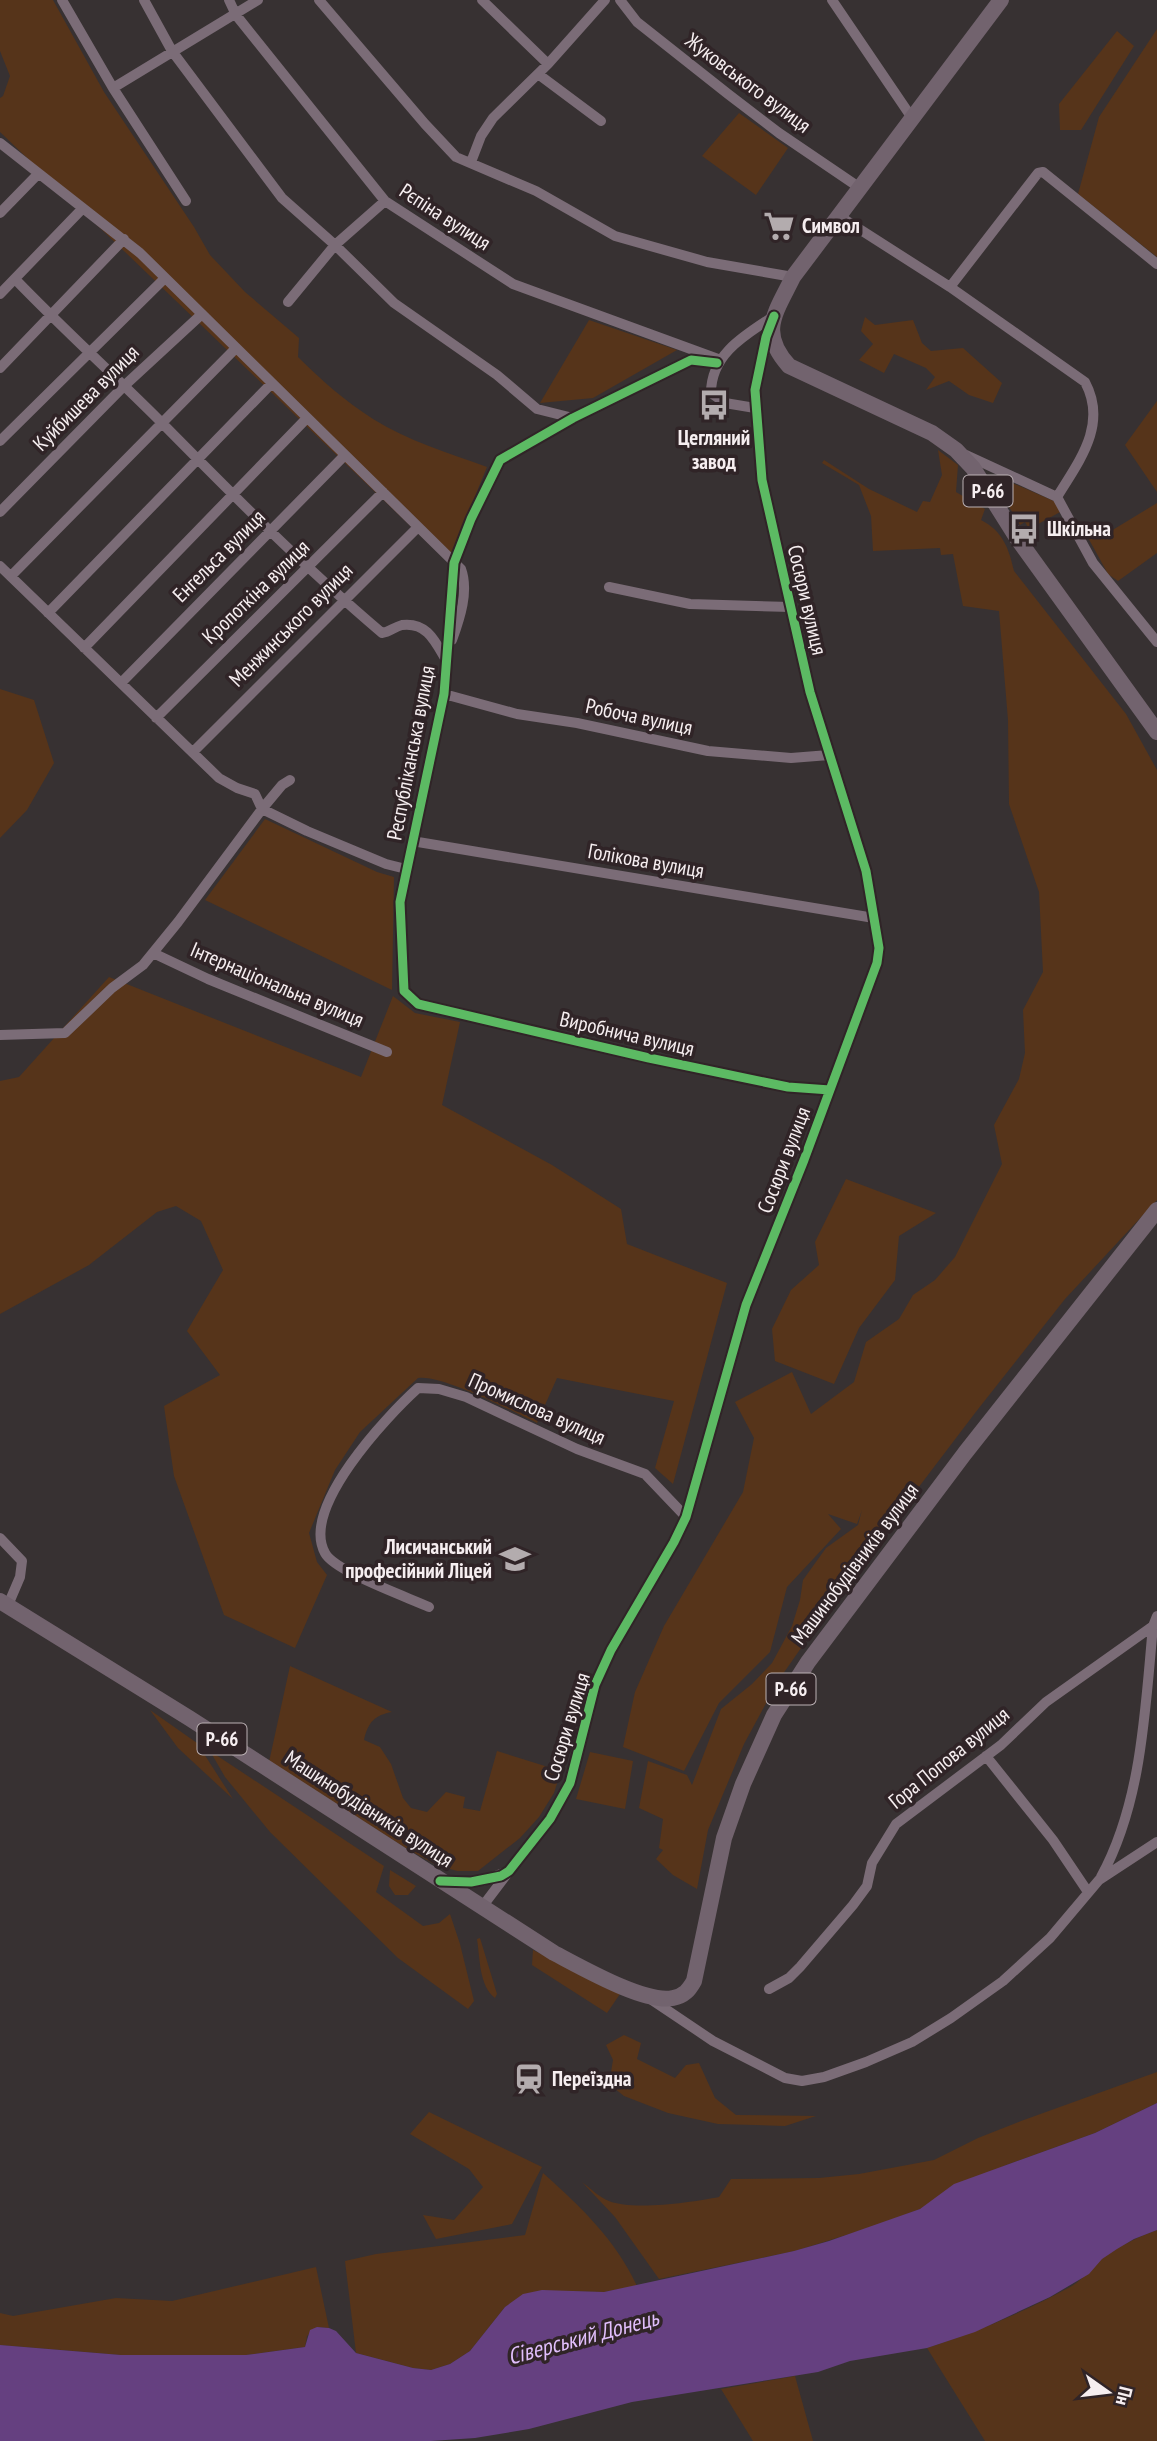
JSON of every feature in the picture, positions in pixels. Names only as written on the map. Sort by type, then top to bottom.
[{"type":"main road","name":"Сосюри вулиця","points":[[774,316],[793,276],[1001,0]]},
{"type":"main road","name":"Р-66","points":[[774,316],[772,337],[776,352],[789,366],[932,433],[956,450],[973,468],[1017,538],[1157,732]]},
{"type":"main road","name":"Машинобудівників вулиця","points":[[4,1603],[189,1718],[554,1953],[593,1974],[646,1996],[675,1998],[687,1992],[694,1981],[724,1838],[743,1784],[774,1715],[808,1662],[965,1452],[1157,1210]]},
{"type":"street","points":[[62,0],[113,89],[186,201]]},
{"type":"street","points":[[144,0],[172,51],[282,198],[394,303],[496,375],[537,409],[573,418]]},
{"type":"street","name":"Рєпіна вулиця","points":[[229,0],[236,15],[385,201],[513,284],[719,361]]},
{"type":"street","points":[[113,89],[258,0]]},
{"type":"street","points":[[319,0],[456,157],[536,191],[615,236],[707,262],[793,276]]},
{"type":"street","points":[[482,0],[548,64]]},
{"type":"street","points":[[471,162],[481,136],[493,118],[548,64],[605,0]]},
{"type":"street","name":"Жуковського вулиця","points":[[620,0],[637,22],[728,94],[779,133],[860,188]]},
{"type":"street","points":[[832,0],[912,118]]},
{"type":"street","points":[[538,74],[601,121]]},
{"type":"street","points":[[0,143],[124,239],[454,563]]},
{"type":"street","points":[[950,287],[1038,173],[1043,173],[1157,264]]},
{"type":"street","points":[[0,213],[38,174]]},
{"type":"street","points":[[288,302],[335,245],[385,201]]},
{"type":"street","points":[[0,294],[83,208]]},
{"type":"street","points":[[839,216],[950,287],[1085,382],[1092,395],[1095,411],[1090,441],[1057,497]]},
{"type":"street","points":[[0,368],[124,239]]},
{"type":"street","points":[[0,441],[165,278]]},
{"type":"street","points":[[15,279],[87,353],[343,600],[382,633],[390,632],[398,625],[417,625],[427,630],[447,661]]},
{"type":"street","name":"Куйбишева вулиця","points":[[0,512],[124,386],[202,314]]},
{"type":"street","points":[[755,408],[725,403],[711,393],[711,380],[719,361],[741,338],[774,316]]},
{"type":"street","name":"Сосюри вулиця","points":[[482,1907],[562,1801],[570,1783],[595,1685],[611,1650],[686,1517],[746,1305],[877,963],[879,948],[866,871],[810,692],[762,480],[755,390],[774,316]]},
{"type":"street","points":[[11,576],[236,348]]},
{"type":"street","name":"Республіканська вулиця","points":[[418,1004],[404,991],[400,902],[444,694],[454,563],[471,519],[500,460],[573,418],[691,360],[719,361]]},
{"type":"street","points":[[48,613],[272,383]]},
{"type":"street","points":[[83,648],[307,418]]},
{"type":"street","points":[[956,450],[1057,497],[1093,563],[1157,642]]},
{"type":"street","name":"Енгельса вулиця","points":[[121,683],[345,455]]},
{"type":"street","name":"Кропоткіна вулиця","points":[[156,718],[383,492]]},
{"type":"street","name":"Менжинського вулиця","points":[[193,752],[418,527]]},
{"type":"street","points":[[0,566],[219,778],[255,794],[262,809],[307,831],[386,864],[406,869]]},
{"type":"street","points":[[609,587],[690,604],[790,607]]},
{"type":"street","name":"Робоча вулиця","points":[[444,694],[517,714],[577,723],[708,751],[791,758],[829,755]]},
{"type":"street","name":"Інтернаціональна вулиця","points":[[0,1035],[25,1032],[65,1033],[112,988],[143,965],[262,809],[282,785],[290,780]]},
{"type":"street","name":"Голікова вулиця","points":[[412,841],[874,918]]},
{"type":"street","name":"Інтернаціональна вулиця","points":[[153,953],[208,979],[387,1052]]},
{"type":"street","name":"Виробнича вулиця","points":[[418,1004],[788,1087],[830,1090]]},
{"type":"street","name":"Промислова вулиця","points":[[429,1607],[338,1566],[325,1554],[319,1534],[323,1517],[340,1480],[359,1451],[401,1403],[418,1388],[439,1389],[466,1397],[577,1449],[645,1474],[686,1517]]},
{"type":"street","points":[[0,1538],[22,1561],[20,1577],[4,1603]]},
{"type":"street","points":[[1099,1880],[1114,1851],[1128,1808],[1146,1700],[1153,1626],[1157,1616]]},
{"type":"street","name":"Гора Попова вулиця","points":[[769,1989],[789,1978],[800,1967],[853,1905],[867,1886],[872,1863],[896,1824],[986,1756],[1046,1702],[1153,1626]]},
{"type":"street","points":[[1146,1700],[1157,1692]]},
{"type":"street","points":[[986,1756],[1053,1840],[1088,1892]]},
{"type":"street","points":[[646,1996],[713,2041],[785,2078],[802,2081],[824,2077],[912,2042],[951,2018],[1003,1981],[1050,1938],[1099,1880],[1157,1842]]},
{"type":"street","points":[[440,1881],[482,1881],[509,1871]]},
{"type":"shaded area","points":[[0,0],[53,0],[104,92],[210,255],[245,292],[299,338],[298,357],[307,366],[343,398],[386,427],[487,467],[448,562],[0,132],[0,98],[10,76],[0,51]]},
{"type":"shaded area","points":[[1157,29],[1157,257],[1078,194],[1099,117]]},
{"type":"shaded area","points":[[1117,31],[1134,46],[1081,130],[1060,130],[1059,104]]},
{"type":"shaded area","points":[[739,113],[788,148],[756,195],[702,156]]},
{"type":"shaded area","points":[[865,317],[875,325],[913,320],[922,343],[931,351],[963,348],[1002,383],[993,403],[969,395],[949,381],[926,390],[935,377],[926,368],[894,354],[884,373],[859,360],[873,344],[861,331]]},
{"type":"shaded area","points":[[589,320],[677,350],[593,398],[540,403]]},
{"type":"shaded area","points":[[1157,401],[1157,492],[1125,445]]},
{"type":"shaded area","points":[[938,450],[958,465],[956,492],[985,509],[981,520],[989,524],[1004,541],[1014,571],[1126,714],[1157,770],[1157,1200],[1065,1299],[975,1413],[852,1575],[778,1681],[744,1744],[708,1830],[697,1889],[673,1875],[656,1859],[663,1850],[659,1848],[663,1819],[639,1808],[648,1761],[687,1775],[692,1785],[721,1709],[752,1684],[772,1663],[792,1626],[803,1580],[826,1548],[858,1525],[862,1510],[857,1524],[828,1514],[841,1529],[787,1587],[770,1652],[719,1703],[684,1771],[623,1747],[635,1692],[664,1626],[743,1492],[754,1438],[735,1402],[792,1372],[811,1414],[854,1382],[866,1342],[899,1319],[913,1295],[935,1280],[955,1257],[1002,1164],[994,1125],[1019,1079],[1025,1053],[1023,1010],[1043,972],[1039,892],[1009,804],[1008,720],[999,611],[963,606],[953,554],[941,555],[940,548],[873,551],[871,516],[859,485],[822,463],[824,460],[869,489],[917,512],[923,501],[930,502],[942,475]]},
{"type":"shaded area","points":[[1001,478],[1056,502],[1062,511],[1029,529],[1025,522],[1020,525],[996,485]]},
{"type":"shaded area","points":[[1157,503],[1157,553],[1118,581],[1108,574],[1086,534],[1095,521],[1106,534]]},
{"type":"shaded area","points":[[0,689],[34,700],[54,763],[27,810],[0,838]]},
{"type":"shaded area","points":[[265,819],[377,872],[394,877],[392,990],[205,900]]},
{"type":"shaded area","points":[[109,977],[361,1077],[393,996],[415,1013],[460,1022],[442,1105],[552,1165],[621,1209],[627,1244],[727,1283],[673,1484],[655,1468],[674,1401],[557,1378],[537,1423],[459,1387],[429,1378],[418,1378],[360,1432],[335,1470],[309,1533],[317,1562],[327,1575],[295,1648],[224,1615],[174,1476],[164,1406],[220,1375],[187,1331],[223,1270],[201,1221],[176,1206],[157,1212],[89,1265],[0,1314],[0,1081],[19,1077]]},
{"type":"shaded area","points":[[846,1179],[936,1213],[899,1236],[895,1280],[859,1328],[834,1384],[775,1361],[772,1329],[791,1290],[819,1265],[815,1242]]},
{"type":"shaded area","points":[[290,1666],[392,1712],[373,1720],[364,1740],[380,1747],[391,1764],[403,1798],[411,1808],[427,1812],[446,1792],[465,1797],[463,1808],[480,1811],[497,1751],[561,1771],[554,1793],[539,1817],[520,1838],[478,1871],[457,1871],[436,1865],[269,1762]]},
{"type":"shaded area","points":[[150,1710],[197,1743],[233,1799],[178,1748]]},
{"type":"shaded area","points":[[210,1751],[384,1866],[376,1892],[423,1926],[439,1923],[450,1914],[474,2001],[468,2009],[398,1958],[270,1832],[225,1777]]},
{"type":"shaded area","points":[[590,1752],[633,1761],[625,1809],[576,1799]]},
{"type":"shaded area","points":[[390,1870],[416,1886],[408,1895],[395,1895],[389,1886]]},
{"type":"shaded area","points":[[480,1938],[497,1994],[495,1998],[483,1979],[477,1939]]},
{"type":"shaded area","points":[[533,1950],[620,1994],[607,2013],[532,1965]]},
{"type":"shaded area","points":[[624,2035],[641,2043],[637,2059],[675,2078],[686,2065],[699,2063],[715,2098],[736,2115],[816,2116],[785,2126],[718,2124],[668,2113],[624,2096],[609,2084],[613,2060],[606,2045]]},
{"type":"shaded area","points":[[1157,2072],[1157,2103],[1095,2133],[1006,2165],[920,2209],[795,2251],[659,2279],[615,2217],[582,2182],[609,2201],[633,2205],[664,2205],[719,2197],[731,2179],[819,2178],[859,2174],[934,2160],[1021,2121]]},
{"type":"shaded area","points":[[429,2112],[542,2167],[512,2224],[436,2239],[423,2215],[454,2220],[483,2187],[469,2169],[410,2134]]},
{"type":"shaded area","points":[[543,2173],[584,2211],[608,2239],[637,2286],[604,2292],[542,2291],[505,2307],[470,2351],[450,2364],[431,2370],[356,2353],[345,2261],[376,2254],[525,2235]]},
{"type":"shaded area","points":[[1157,2230],[1157,2441],[985,2441],[927,2348],[983,2328],[1055,2295],[1077,2283],[1110,2253]]},
{"type":"shaded area","points":[[316,2267],[329,2328],[317,2327],[307,2336],[305,2347],[246,2355],[121,2355],[0,2345],[0,2313],[13,2316],[116,2298],[172,2301]]},
{"type":"shaded area","points":[[795,2376],[813,2441],[753,2441],[721,2389]]},
{"type":"water","name":"Сіверський Донець","points":[[1157,2103],[1157,2230],[1117,2249],[1102,2259],[1089,2274],[1050,2297],[975,2332],[927,2348],[850,2361],[818,2372],[632,2402],[529,2429],[475,2438],[431,2441],[0,2441],[0,2345],[121,2355],[246,2355],[305,2347],[310,2330],[317,2327],[336,2331],[356,2353],[431,2370],[450,2364],[470,2351],[505,2307],[523,2294],[542,2290],[604,2292],[829,2241],[920,2209],[954,2184],[1095,2133]]},
{"type":"cycle path","points":[[440,1881],[471,1882],[501,1876],[509,1871],[550,1819],[570,1783],[595,1685],[611,1650],[686,1517],[746,1305],[804,1160],[877,963],[879,948],[866,871],[810,692],[762,480],[755,390],[766,337],[774,316]]},
{"type":"cycle path","points":[[717,363],[691,360],[573,418],[500,460],[471,519],[454,563],[444,694],[400,902],[404,991],[418,1004],[649,1058],[788,1087],[830,1090]]},
{"type":"place","name":"Символ","points":[[779,226]]},
{"type":"place","name":"Цегляний завод","points":[[714,405]]},
{"type":"place","name":"Шкільна","points":[[1024,529]]},
{"type":"place","name":"Лисичанський професійний Ліцей","points":[[515,1559]]},
{"type":"place","name":"Переїздна","points":[[529,2079]]}]
